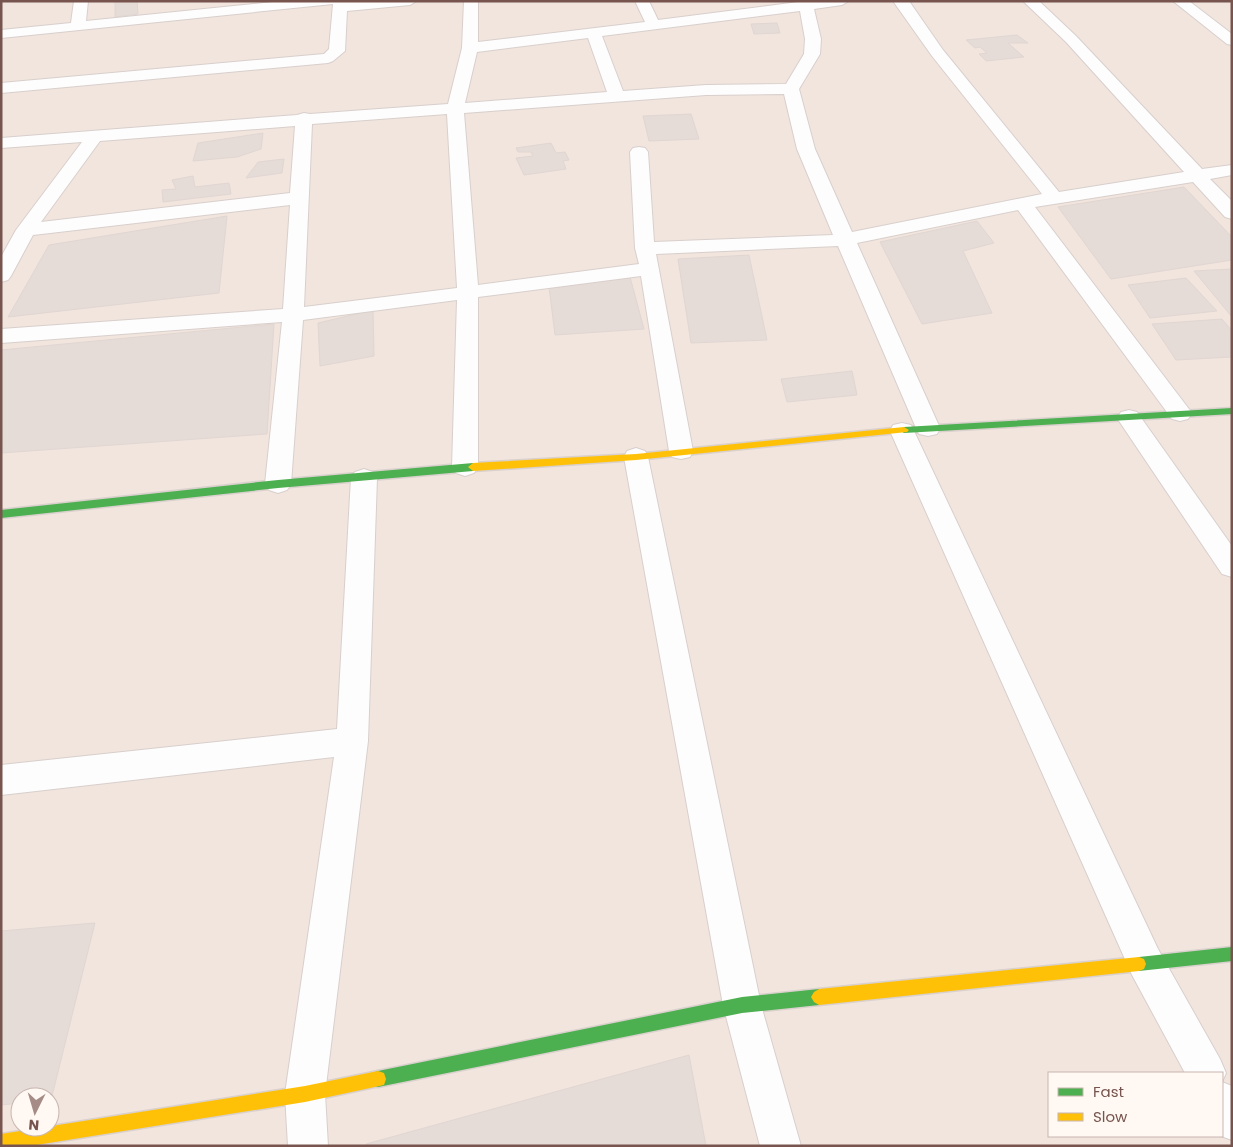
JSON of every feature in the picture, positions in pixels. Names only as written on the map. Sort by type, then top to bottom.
[{"type":"street","points":[[78,25],[81,1]]},
{"type":"street","points":[[1,34],[237,6],[410,1]]},
{"type":"street","points":[[465,467],[468,291],[455,108],[470,48],[471,1]]},
{"type":"street","points":[[642,1],[653,24]]},
{"type":"street","points":[[470,48],[653,24],[757,6],[806,6],[842,1]]},
{"type":"street","points":[[900,1],[904,4],[937,53],[1055,199]]},
{"type":"street","points":[[1030,1],[1071,39],[1232,213]]},
{"type":"street","points":[[1180,1],[1232,41]]},
{"type":"street","points":[[1,88],[328,58],[337,52],[336,3]]},
{"type":"street","points":[[806,6],[813,39],[812,54],[791,89],[806,149],[844,240],[915,430],[1145,962],[1205,1072]]},
{"type":"street","points":[[592,32],[617,96]]},
{"type":"street","points":[[1,143],[304,118],[617,96],[706,90],[791,89]]},
{"type":"street","points":[[278,484],[293,314],[298,198],[304,118]]},
{"type":"street","points":[[1,276],[26,230],[95,136]]},
{"type":"street","points":[[639,152],[645,248],[681,451]]},
{"type":"street","points":[[645,248],[844,240],[1023,203],[1232,170]]},
{"type":"street","points":[[26,230],[298,198]]},
{"type":"street","points":[[1023,203],[1180,413]]},
{"type":"street","points":[[1,336],[293,314],[650,269]]},
{"type":"street","points":[[1,514],[278,484],[364,478],[465,467],[636,457],[681,451],[915,430],[1232,411]]},
{"type":"street","points":[[1129,418],[1232,567]]},
{"type":"street","points":[[636,457],[742,1005],[781,1146]]},
{"type":"street","points":[[308,1146],[305,1094],[352,741],[364,478]]},
{"type":"street","points":[[1,780],[352,741]]},
{"type":"street","points":[[1,1142],[305,1094],[742,1005],[1232,954]]},
{"type":"street","points":[[1223,1104],[1232,1120]]},
{"type":"shaded area","points":[[1,1],[1232,1],[1232,1146],[1,1146]]},
{"type":"building","points":[[115,1],[137,1],[138,14],[115,17]]},
{"type":"building","points":[[777,23],[780,33],[754,34],[751,24]]},
{"type":"building","points":[[1017,35],[1028,43],[1008,43],[1024,57],[986,61],[979,54],[987,53],[980,47],[975,48],[966,40]]},
{"type":"building","points":[[691,114],[699,139],[649,141],[643,116]]},
{"type":"building","points":[[263,133],[261,149],[237,157],[193,161],[198,143]]},
{"type":"building","points":[[551,143],[556,153],[565,152],[569,160],[563,161],[566,169],[524,175],[516,158],[533,156],[531,152],[518,152],[516,148]]},
{"type":"building","points":[[284,159],[282,173],[246,178],[258,162]]},
{"type":"building","points":[[193,176],[195,187],[229,183],[231,194],[163,202],[162,190],[176,189],[172,180]]},
{"type":"building","points":[[1184,187],[1232,237],[1232,260],[1111,279],[1058,207]]},
{"type":"building","points":[[227,216],[219,293],[8,317],[49,245]]},
{"type":"building","points":[[977,221],[994,243],[963,251],[992,313],[922,324],[880,242]]},
{"type":"building","points":[[749,255],[767,340],[691,343],[678,259]]},
{"type":"building","points":[[1232,269],[1232,317],[1194,271]]},
{"type":"building","points":[[630,277],[644,329],[555,335],[549,287]]},
{"type":"building","points":[[1186,278],[1217,311],[1150,318],[1128,285]]},
{"type":"building","points":[[373,310],[374,356],[320,366],[318,323]]},
{"type":"building","points":[[1222,319],[1232,331],[1232,357],[1176,360],[1152,324]]},
{"type":"building","points":[[274,324],[267,434],[1,453],[1,350]]},
{"type":"building","points":[[852,371],[857,395],[787,402],[781,379]]},
{"type":"building","points":[[95,923],[54,1087],[10,1087],[10,1104],[1,1105],[1,931]]},
{"type":"building","points":[[689,1055],[706,1146],[366,1146],[366,1144]]},
{"type":"traffic: fast","points":[[904,430],[1232,411]]},
{"type":"traffic: fast","points":[[1,514],[278,484],[473,467]]},
{"type":"traffic: fast","points":[[1139,964],[1232,954]]},
{"type":"traffic: fast","points":[[378,1079],[742,1005],[819,997]]},
{"type":"traffic: slow","points":[[473,467],[636,457],[904,430]]},
{"type":"traffic: slow","points":[[819,997],[1139,964]]},
{"type":"traffic: slow","points":[[1,1142],[305,1094],[378,1079]]}]
